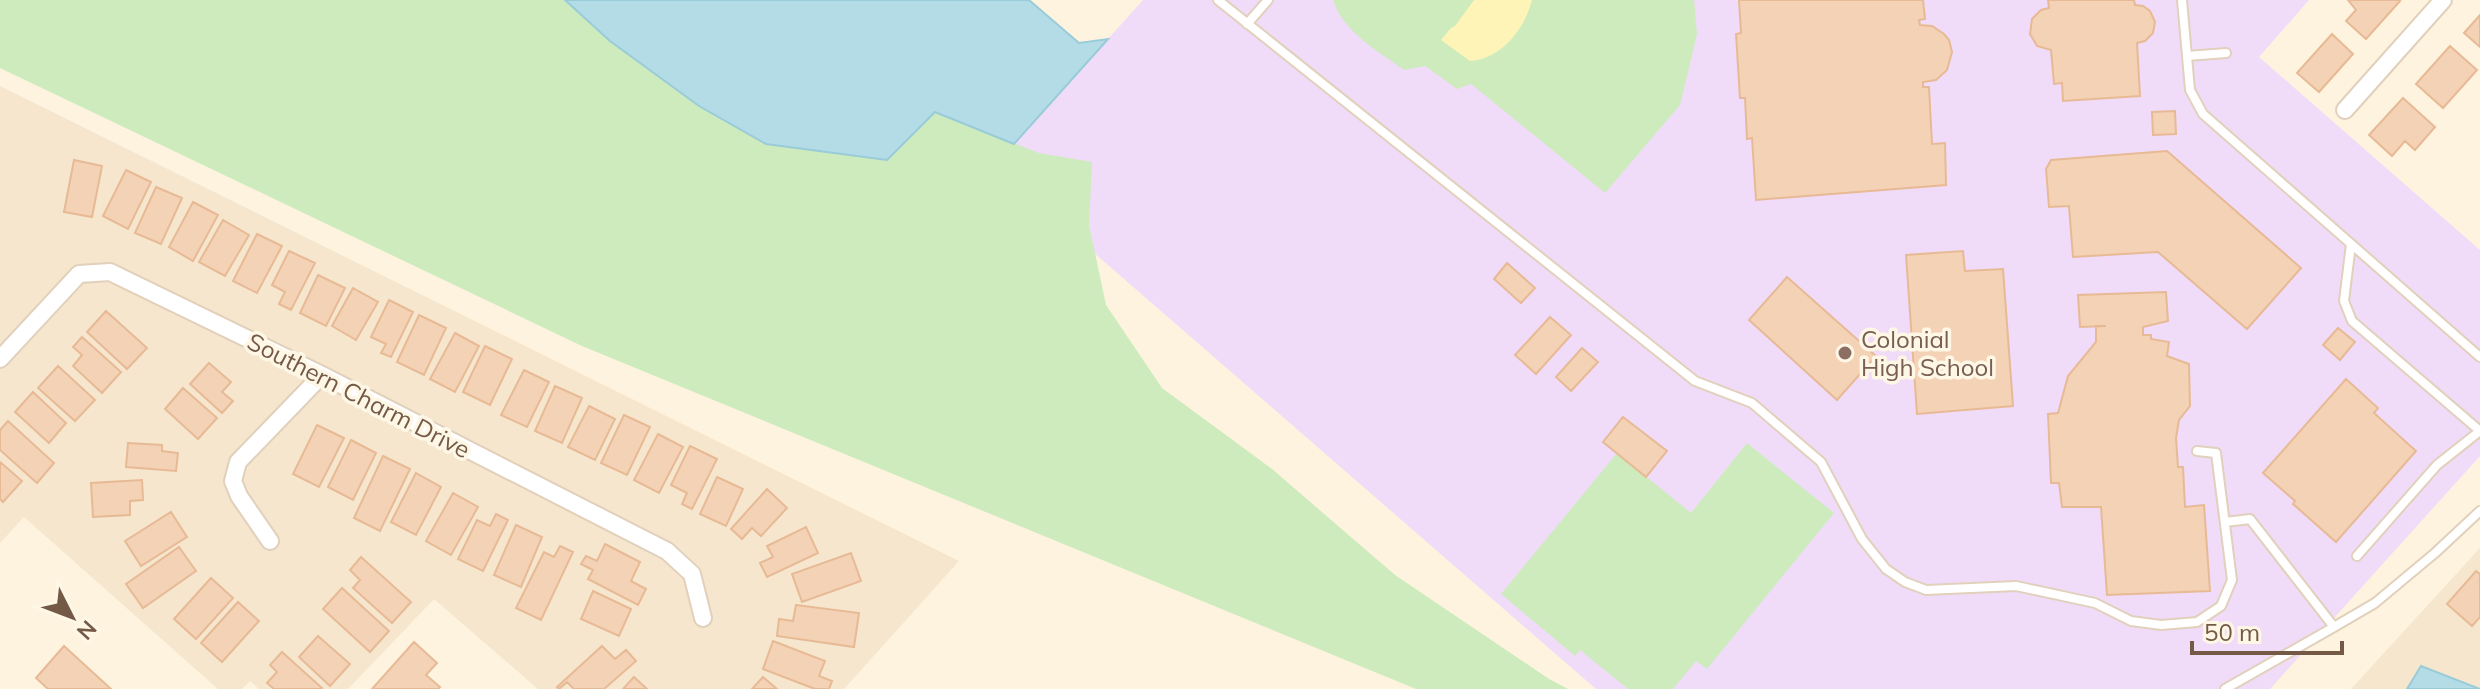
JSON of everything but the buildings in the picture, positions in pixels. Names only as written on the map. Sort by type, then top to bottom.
[{"type":"street","points":[[2345,110],[2443,0]]},
{"type":"street","name":"Southern Charm Drive","points":[[0,359],[79,274],[110,272],[322,375],[667,551],[692,574],[703,618]]},
{"type":"street","points":[[270,541],[239,496],[233,481],[238,462],[322,375]]},
{"type":"lane","points":[[1218,0],[1695,381],[1752,403],[1821,462],[1862,539],[1886,569],[1905,582],[1926,590],[2016,586],[2095,603],[2131,621],[2161,625],[2197,622],[2221,606],[2232,580],[2216,453],[2197,451]]},
{"type":"lane","points":[[1247,24],[1268,0]]},
{"type":"lane","points":[[2182,0],[2190,90],[2203,114],[2480,357]]},
{"type":"lane","points":[[2187,56],[2226,53]]},
{"type":"lane","points":[[2351,244],[2344,301],[2352,321],[2480,431],[2437,465],[2357,556]]},
{"type":"lane","points":[[2225,689],[2375,603],[2480,511]]},
{"type":"lane","points":[[2225,522],[2250,519],[2334,627]]},
{"type":"shaded area","name":"Colonial High School","points":[[1143,0],[2309,0],[2259,57],[2480,250],[2480,456],[2270,689],[1596,689],[994,166]]},
{"type":"shaded area","points":[[0,86],[959,561],[844,689],[538,689],[434,599],[348,689],[259,689],[250,681],[242,689],[218,689],[24,517],[0,543]]},
{"type":"shaded area","points":[[2480,548],[2480,689],[2351,689]]},
{"type":"green space","points":[[0,0],[565,0],[610,41],[887,160],[935,112],[1039,153],[1092,162],[1089,225],[1106,305],[1162,388],[1272,469],[1395,575],[1568,689],[1416,689],[582,346],[0,68]]},
{"type":"green space","points":[[1333,0],[1694,0],[1697,34],[1680,105],[1605,193],[1471,84],[1457,89],[1425,66],[1404,70],[1383,56],[1353,31]]},
{"type":"green space","points":[[1747,443],[1834,513],[1707,669],[1696,661],[1673,689],[1628,689],[1580,650],[1575,656],[1501,594],[1617,453],[1691,513]]},
{"type":"sand","points":[[1474,0],[1532,0],[1518,31],[1502,48],[1492,55],[1470,61],[1441,40]]},
{"type":"water","points":[[565,0],[1029,0],[1079,43],[1108,39],[1014,144],[935,112],[887,160],[766,144],[699,106],[610,41]]},
{"type":"water","points":[[2421,666],[2480,689],[2407,689]]},
{"type":"place","name":"Colonial High School","points":[[1845,353]]}]
